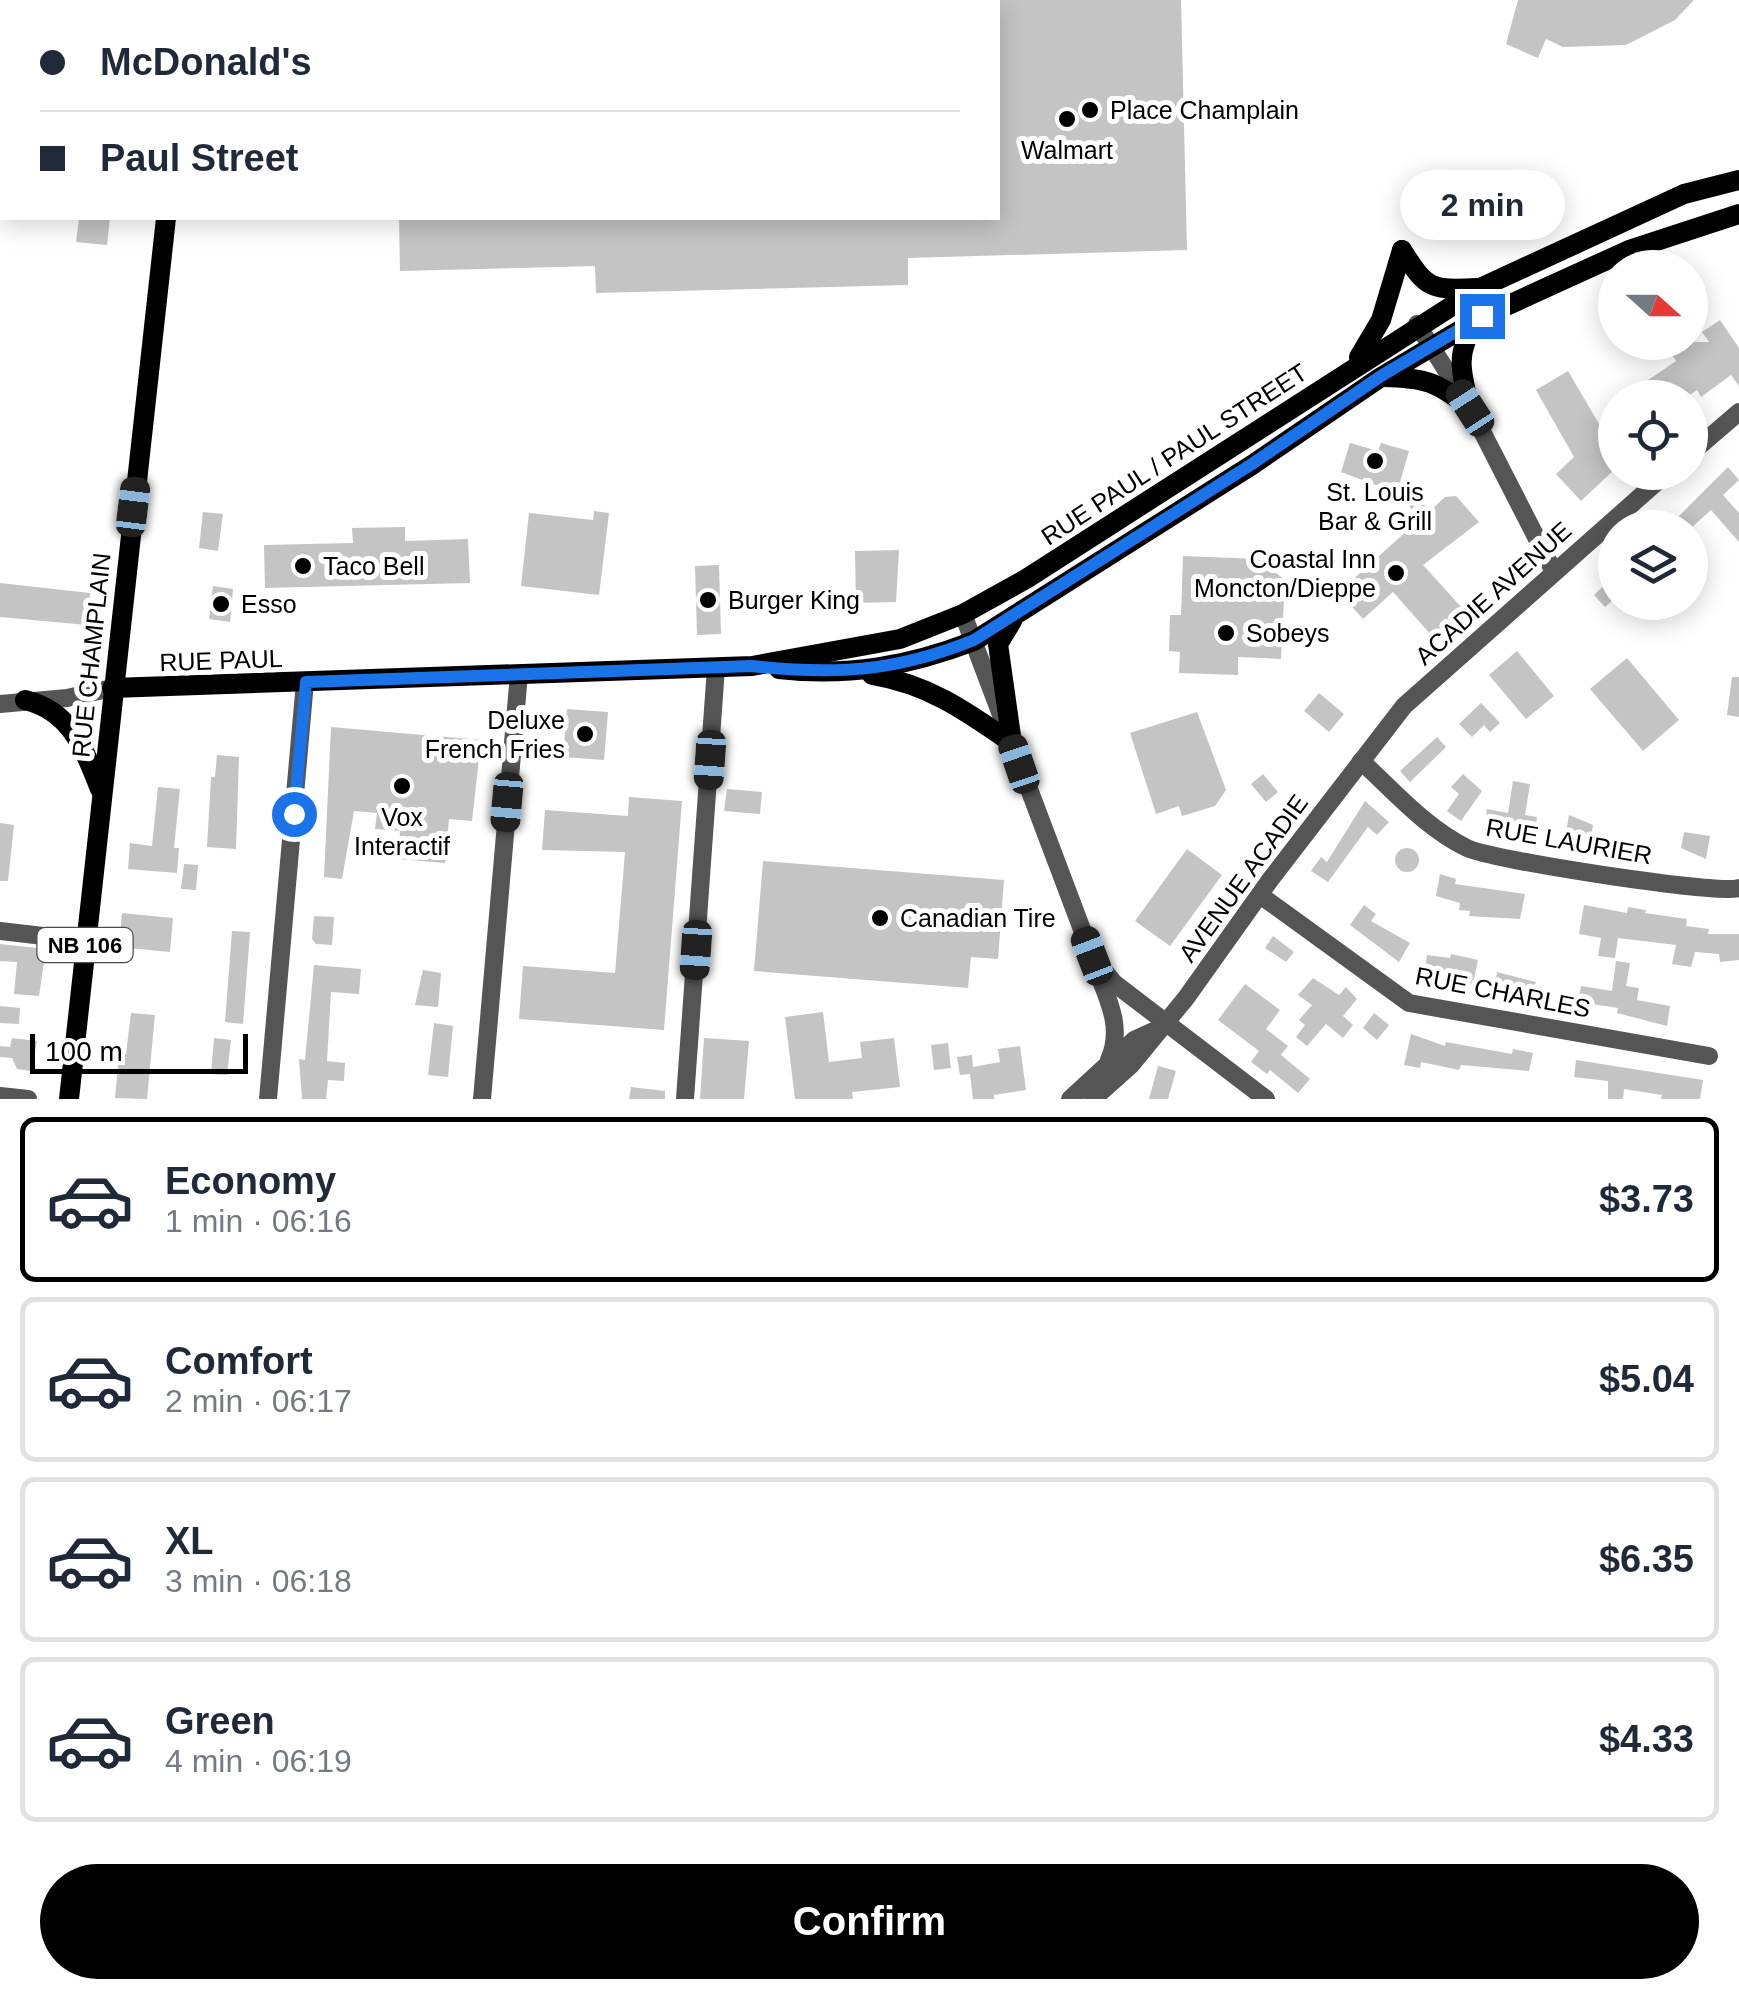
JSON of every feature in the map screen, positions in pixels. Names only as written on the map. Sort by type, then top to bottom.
[{"type":"main road","name":"RUE PAUL / PAUL STREET","points":[[752,666],[900,639],[963,614],[1026,579],[1418,324],[1480,288],[1684,194],[1739,180]]},
{"type":"main road","points":[[752,666],[820,674],[860,672],[937,655],[974,640],[1252,464],[1381,376],[1482,316],[1630,250],[1739,214]]},
{"type":"main road","name":"RUE CHAMPLAIN","points":[[68,1099],[102,792],[104,689],[166,220]]},
{"type":"main road","points":[[1348,370],[1369,345],[1381,319],[1402,250],[1422,282],[1435,289],[1480,288]]},
{"type":"main road","points":[[1470,408],[1460,357],[1462,342],[1482,316]]},
{"type":"main road","points":[[1381,376],[1423,378],[1442,385],[1470,408]]},
{"type":"main road","points":[[1012,743],[998,644],[1008,625],[1025,608]]},
{"type":"main road","name":"RUE PAUL","points":[[104,689],[752,666]]},
{"type":"main road","points":[[860,672],[907,681],[949,698],[1012,743]]},
{"type":"main road","points":[[25,700],[53,712],[74,731],[102,792]]},
{"type":"street","points":[[1418,324],[1470,408],[1554,572]]},
{"type":"street","points":[[1708,439],[1739,412]]},
{"type":"street","name":"ACADIE AVENUE","points":[[1361,761],[1404,706],[1647,490]]},
{"type":"street","points":[[963,614],[1115,1023],[1115,1046],[1106,1065]]},
{"type":"street","points":[[685,1099],[716,668]]},
{"type":"street","points":[[482,1099],[519,674]]},
{"type":"street","points":[[268,1099],[306,682]]},
{"type":"street","points":[[0,704],[67,698],[104,689]]},
{"type":"street","name":"RUE LAURIER","points":[[1361,761],[1434,829],[1472,850],[1669,884],[1729,892],[1739,888]]},
{"type":"street","name":"AVENUE ACADIE","points":[[1165,1025],[1361,761]]},
{"type":"street","name":"RUE CHARLES","points":[[1260,895],[1408,1004],[1709,1056]]},
{"type":"street","points":[[0,931],[86,941]]},
{"type":"street","points":[[1092,956],[1114,983],[1165,1025],[1266,1099]]},
{"type":"street","points":[[1070,1099],[1134,1040],[1165,1025]]},
{"type":"street","points":[[1093,1099],[1131,1065],[1165,1025]]},
{"type":"street","points":[[1121,1099],[1131,1065]]},
{"type":"street","points":[[0,1096],[28,1099]]},
{"type":"building","name":"Place Champlain","points":[[1000,0],[1181,0],[1187,250],[908,258],[908,285],[596,293],[595,266],[400,271],[399,220],[1000,220]]},
{"type":"building","points":[[1518,0],[1694,0],[1675,20],[1626,45],[1563,47],[1546,39],[1538,58],[1506,44]]},
{"type":"building","points":[[79,220],[110,220],[107,245],[76,242]]},
{"type":"building","points":[[1720,320],[1739,348],[1739,386],[1731,375],[1708,392],[1708,380],[1648,380],[1675,360],[1708,360],[1708,328]]},
{"type":"building","points":[[1568,371],[1598,422],[1598,485],[1581,501],[1556,474],[1574,457],[1536,390]]},
{"type":"building","name":"St. Louis Bar & Grill","points":[[1350,443],[1378,451],[1381,443],[1409,451],[1397,493],[1341,472]]},
{"type":"building","points":[[1728,467],[1739,480],[1723,495],[1739,513],[1739,542],[1711,510],[1685,510]]},
{"type":"building","name":"Coastal Inn Moncton/Dieppe","points":[[1456,496],[1479,522],[1423,565],[1463,609],[1432,636],[1393,592],[1363,619],[1339,592],[1420,519],[1408,505],[1417,497],[1430,511],[1445,497]]},
{"type":"building","points":[[594,511],[609,513],[599,595],[521,586],[529,513],[593,520]]},
{"type":"building","points":[[203,512],[223,514],[218,551],[199,548]]},
{"type":"building","points":[[405,527],[405,541],[468,539],[470,583],[265,588],[264,545],[353,543],[352,528]]},
{"type":"building","points":[[899,550],[896,602],[856,603],[855,551]]},
{"type":"building","name":"Sobeys","points":[[1183,556],[1258,559],[1285,580],[1281,659],[1238,657],[1238,675],[1179,673],[1180,652],[1169,651],[1170,615],[1181,615]]},
{"type":"building","name":"Burger King","points":[[719,565],[721,634],[697,635],[695,566]]},
{"type":"building","points":[[0,583],[90,593],[87,625],[0,617]]},
{"type":"building","name":"Esso","points":[[213,586],[233,589],[230,622],[209,619]]},
{"type":"building","points":[[1517,651],[1554,696],[1526,719],[1489,675]]},
{"type":"building","points":[[1627,658],[1679,720],[1643,751],[1590,689]]},
{"type":"building","points":[[1732,677],[1739,677],[1739,717],[1727,715]]},
{"type":"building","points":[[1319,693],[1344,714],[1329,732],[1304,711]]},
{"type":"building","points":[[1481,703],[1500,723],[1490,732],[1484,725],[1472,737],[1459,724]]},
{"type":"building","name":"Deluxe French Fries","points":[[567,709],[608,712],[604,760],[563,757]]},
{"type":"building","points":[[1197,712],[1226,790],[1215,806],[1182,816],[1179,806],[1156,814],[1130,733]]},
{"type":"building","name":"Vox Interactif","points":[[331,727],[481,740],[472,821],[449,819],[445,863],[398,859],[400,831],[375,829],[377,813],[354,811],[342,879],[324,877]]},
{"type":"building","points":[[1437,737],[1446,747],[1410,782],[1400,771]]},
{"type":"building","points":[[217,755],[239,757],[236,849],[207,847],[211,777],[215,777]]},
{"type":"building","points":[[1263,774],[1278,792],[1266,802],[1251,784]]},
{"type":"building","points":[[1463,774],[1482,791],[1461,821],[1447,811],[1459,794],[1451,787]]},
{"type":"building","points":[[1513,781],[1530,784],[1525,815],[1537,817],[1534,837],[1484,829],[1487,809],[1508,813]]},
{"type":"building","points":[[158,787],[180,789],[174,848],[179,848],[177,873],[128,869],[130,843],[152,846]]},
{"type":"building","points":[[727,789],[762,792],[760,814],[724,811]]},
{"type":"building","points":[[629,797],[682,801],[664,1030],[519,1019],[523,966],[615,973],[625,852],[542,850],[545,810],[628,816]]},
{"type":"building","points":[[1365,801],[1389,822],[1377,835],[1368,827],[1328,882],[1311,871],[1321,857],[1327,862]]},
{"type":"building","points":[[1569,815],[1593,825],[1590,842],[1565,838]]},
{"type":"building","points":[[0,823],[14,825],[8,881],[0,881]]},
{"type":"building","points":[[1684,832],[1710,836],[1706,859],[1681,848]]},
{"type":"building","points":[[1407,848],[1419,860],[1407,872],[1395,860]]},
{"type":"building","points":[[1187,849],[1222,875],[1170,946],[1135,921]]},
{"type":"building","name":"Canadian Tire","points":[[763,861],[1004,880],[998,959],[971,957],[968,988],[754,971]]},
{"type":"building","points":[[184,864],[198,865],[196,890],[181,889]]},
{"type":"building","points":[[1440,874],[1456,879],[1455,884],[1525,894],[1520,919],[1469,916],[1470,911],[1459,910],[1460,903],[1436,896]]},
{"type":"building","points":[[1364,905],[1376,914],[1371,921],[1410,943],[1399,962],[1350,925]]},
{"type":"building","points":[[1584,905],[1627,913],[1628,907],[1646,910],[1645,913],[1687,919],[1686,926],[1709,929],[1708,934],[1739,934],[1739,960],[1720,962],[1719,954],[1695,952],[1691,967],[1672,964],[1676,945],[1618,938],[1615,958],[1598,956],[1601,938],[1579,934]]},
{"type":"building","points":[[122,913],[173,918],[170,952],[119,947]]},
{"type":"building","points":[[314,916],[334,917],[332,945],[316,944],[312,939]]},
{"type":"building","points":[[232,931],[250,932],[243,1024],[225,1022]]},
{"type":"building","points":[[1273,936],[1294,952],[1286,962],[1265,948]]},
{"type":"building","points":[[0,944],[46,949],[39,996],[14,994],[17,962],[0,961]]},
{"type":"building","points":[[1451,954],[1478,960],[1473,984],[1424,977],[1427,955],[1450,958]]},
{"type":"building","points":[[1616,961],[1630,963],[1626,986],[1639,988],[1637,1000],[1670,1006],[1667,1026],[1617,1013],[1618,1008],[1592,1004],[1591,1009],[1571,1002],[1579,998],[1581,986],[1612,991]]},
{"type":"building","points":[[314,965],[361,969],[359,994],[331,992],[327,1061],[345,1063],[344,1081],[328,1080],[326,1099],[302,1099],[299,1059],[305,1060]]},
{"type":"building","points":[[423,970],[441,973],[438,1007],[415,1005]]},
{"type":"building","points":[[1497,972],[1536,982],[1534,987],[1542,989],[1539,1003],[1493,996]]},
{"type":"building","points":[[1313,978],[1339,995],[1346,987],[1357,999],[1343,1016],[1353,1025],[1343,1038],[1326,1024],[1307,1046],[1296,1037],[1305,1025],[1299,1020],[1312,1005],[1298,995]]},
{"type":"building","points":[[1245,984],[1280,1010],[1266,1029],[1288,1046],[1281,1055],[1310,1079],[1298,1093],[1270,1070],[1267,1074],[1251,1062],[1259,1051],[1218,1020]]},
{"type":"building","points":[[0,1006],[20,1008],[19,1024],[0,1023]]},
{"type":"building","points":[[823,1012],[829,1062],[862,1058],[860,1042],[894,1038],[900,1087],[852,1092],[853,1099],[795,1099],[785,1017]]},
{"type":"building","points":[[131,1013],[155,1015],[147,1099],[115,1098],[119,1054],[126,1054]]},
{"type":"building","points":[[1374,1013],[1389,1025],[1377,1040],[1363,1028]]},
{"type":"building","points":[[434,1023],[453,1026],[448,1077],[428,1075]]},
{"type":"building","points":[[1411,1034],[1445,1046],[1446,1042],[1512,1054],[1513,1049],[1533,1053],[1529,1071],[1461,1065],[1459,1070],[1421,1062],[1420,1068],[1404,1065]]},
{"type":"building","points":[[12,1038],[37,1041],[31,1071],[17,1069],[12,1058],[0,1057],[0,1046],[10,1047]]},
{"type":"building","points":[[214,1038],[231,1040],[227,1075],[211,1074]]},
{"type":"building","points":[[704,1038],[749,1041],[744,1099],[700,1099]]},
{"type":"building","points":[[948,1043],[951,1068],[934,1070],[931,1045]]},
{"type":"building","points":[[1020,1046],[1026,1090],[994,1095],[994,1099],[973,1099],[970,1074],[960,1075],[957,1057],[972,1055],[973,1067],[1000,1062],[998,1049]]},
{"type":"building","points":[[1576,1060],[1703,1080],[1700,1099],[1661,1099],[1662,1095],[1624,1089],[1623,1099],[1608,1099],[1608,1081],[1574,1077]]},
{"type":"building","points":[[1158,1066],[1176,1071],[1168,1099],[1149,1099]]},
{"type":"building","points":[[631,1087],[665,1091],[665,1099],[629,1099]]},
{"type":"place","name":"Place Champlain","points":[[1090,110]]},
{"type":"place","name":"Walmart","points":[[1067,119]]},
{"type":"place","name":"St. Louis Bar & Grill","points":[[1375,461]]},
{"type":"place","name":"Taco Bell","points":[[303,566]]},
{"type":"place","name":"Coastal Inn Moncton/Dieppe","points":[[1396,573]]},
{"type":"place","name":"Burger King","points":[[708,600]]},
{"type":"place","name":"Esso","points":[[221,604]]},
{"type":"place","name":"Sobeys","points":[[1226,633]]},
{"type":"place","name":"Deluxe French Fries","points":[[585,734]]},
{"type":"place","name":"Vox Interactif","points":[[402,786]]},
{"type":"place","name":"Canadian Tire","points":[[880,918]]},
{"type":"route","points":[[294,814],[306,682],[752,666],[820,674],[860,672],[937,655],[974,640],[1114,553],[1381,376],[1482,316]]}]
